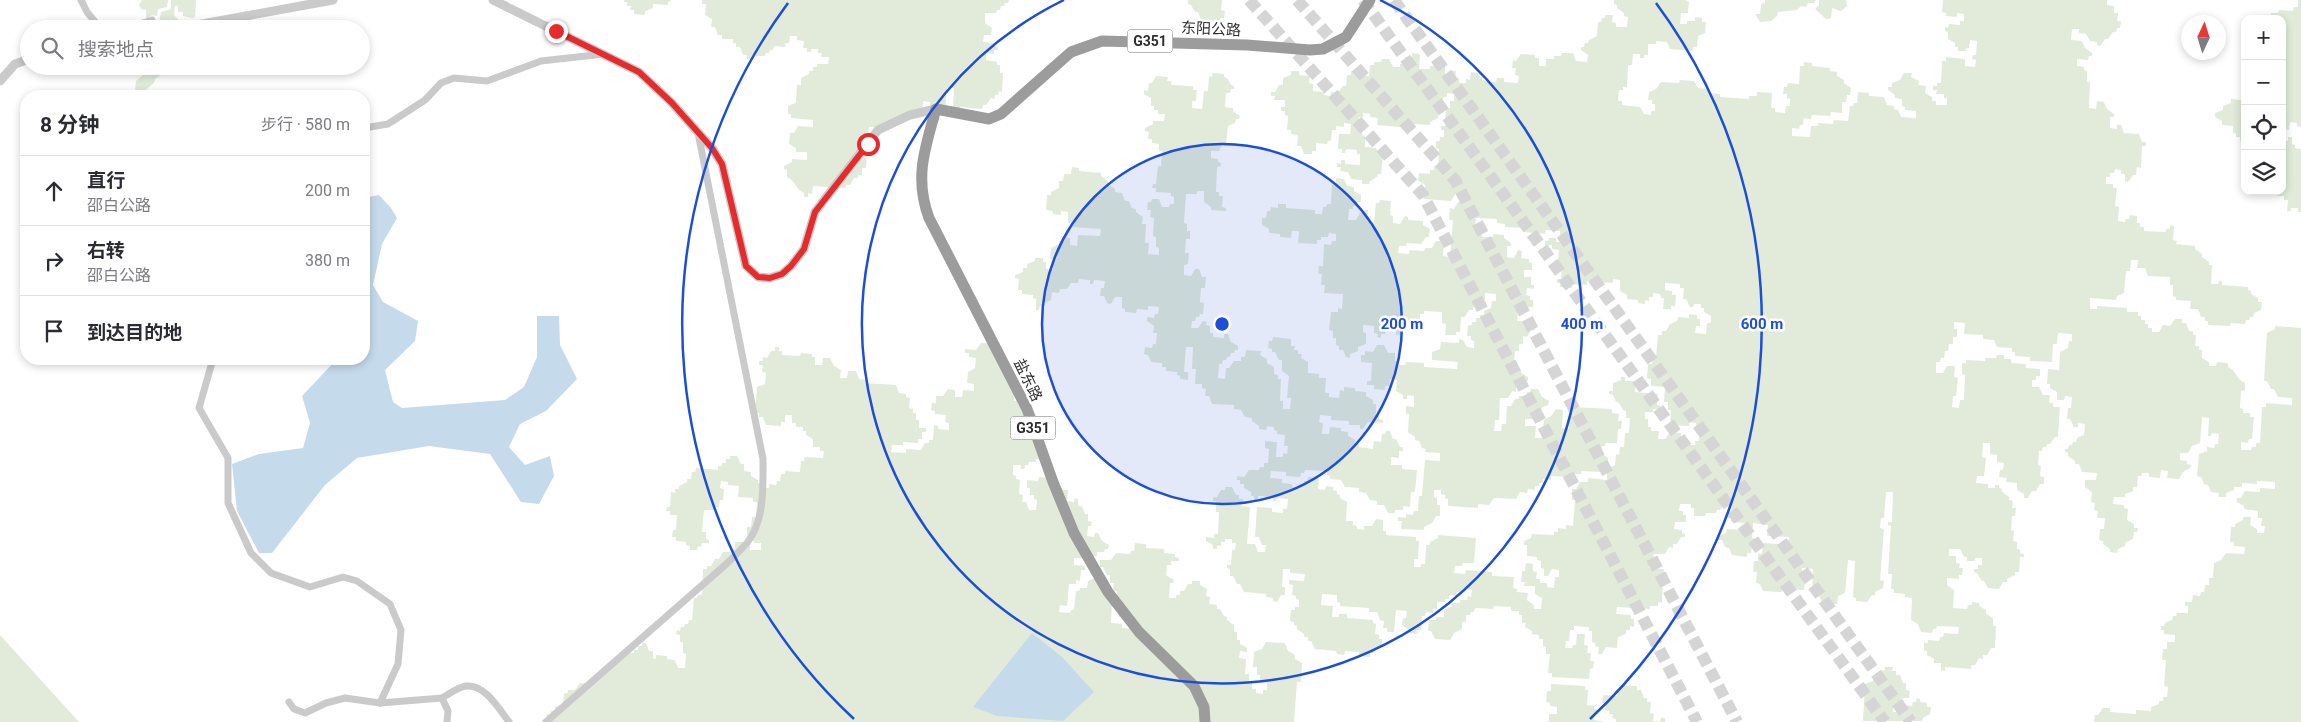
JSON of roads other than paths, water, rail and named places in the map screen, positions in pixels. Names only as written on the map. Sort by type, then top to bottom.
[{"type":"highway","name":"东阳公路","points":[[936,109],[989,119],[1001,114],[1071,52],[1102,41],[1323,49],[1346,37],[1370,0]]},
{"type":"highway","name":"盐东路","points":[[936,109],[925,148],[921,180],[922,199],[929,218],[1026,409],[1074,533],[1108,592],[1139,632],[1194,686],[1204,707],[1205,722]]},
{"type":"street","points":[[81,0],[94,20]]},
{"type":"street","points":[[224,20],[333,0]]},
{"type":"street","points":[[492,0],[639,72],[672,103],[712,148],[722,164],[746,266],[758,277],[770,278],[782,274],[791,266],[804,249],[815,212],[878,130],[910,114],[936,109]]},
{"type":"street","points":[[370,127],[388,124],[425,100],[441,83],[454,78],[487,81],[541,61],[604,54]]},
{"type":"street","points":[[0,81],[15,64],[20,63]]},
{"type":"street","points":[[546,722],[724,566],[748,542],[759,517],[763,491],[763,459],[698,133]]},
{"type":"street","points":[[211,365],[199,408],[228,458],[228,503],[252,553],[271,574],[310,587],[343,577],[357,581],[390,604],[401,630],[398,664],[380,703]]},
{"type":"street","points":[[288,702],[294,709],[305,713],[326,703],[345,698],[380,703],[442,698],[465,686],[474,686],[486,693],[509,722]]},
{"type":"street","points":[[442,698],[448,711],[447,722]]},
{"type":"water","points":[[379,195],[397,218],[382,244],[373,285],[383,302],[418,321],[415,341],[385,370],[393,402],[402,408],[505,400],[524,387],[537,357],[537,316],[559,316],[560,345],[577,379],[546,411],[520,424],[509,447],[525,465],[550,456],[554,476],[539,504],[521,502],[490,454],[429,446],[357,458],[325,485],[272,553],[259,553],[237,511],[232,464],[259,454],[303,448],[310,423],[302,396],[331,365],[370,365],[370,197]]},
{"type":"water","points":[[1032,633],[1062,657],[1094,692],[1063,721],[997,716],[973,707]]},
{"type":"tunnel","points":[[1249,0],[1423,195],[1697,722]]},
{"type":"tunnel","points":[[1297,0],[1455,180],[1737,722]]},
{"type":"tunnel","points":[[1363,0],[1885,722]]},
{"type":"tunnel","points":[[1394,0],[1911,722]]}]
